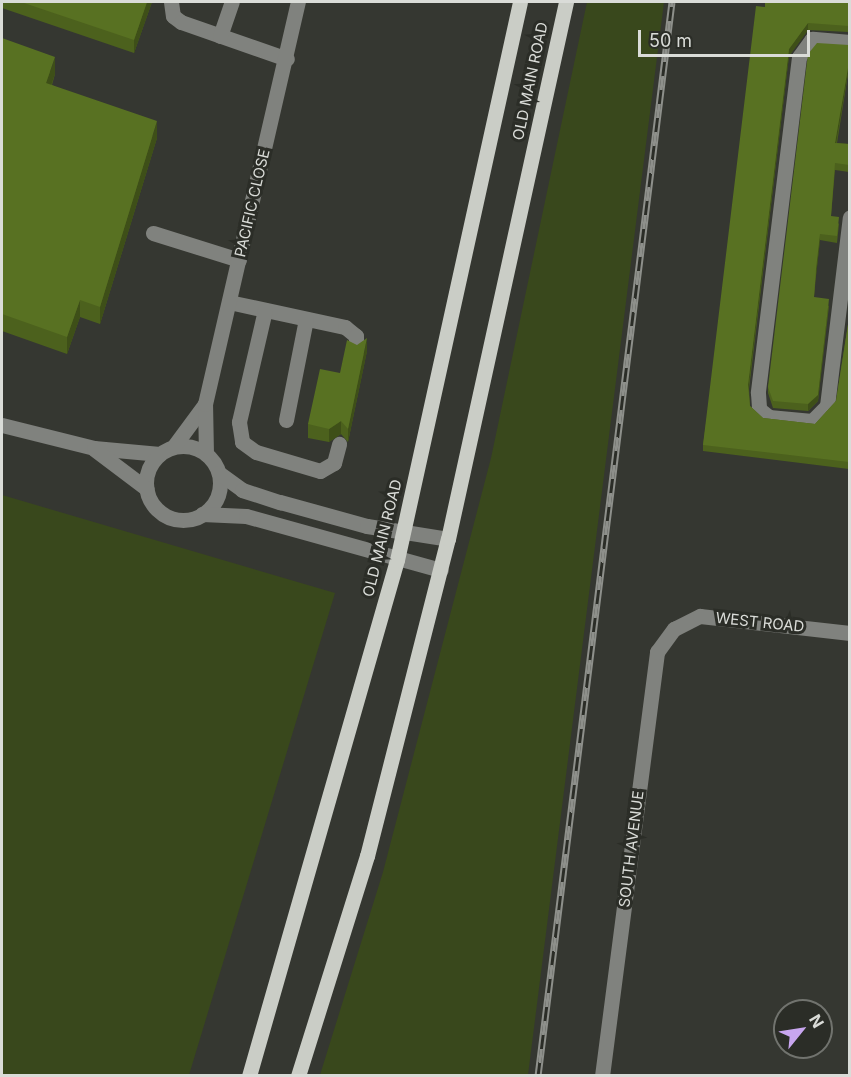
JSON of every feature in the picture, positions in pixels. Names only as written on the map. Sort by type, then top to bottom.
[{"type":"main road","name":"OLD MAIN ROAD","points":[[249,1076],[404,533],[520,2]]},
{"type":"main road","name":"OLD MAIN ROAD","points":[[298,1076],[367,856],[441,570],[566,2]]},
{"type":"street","points":[[171,2],[176,19],[287,59]]},
{"type":"street","points":[[220,36],[232,2]]},
{"type":"street","name":"PACIFIC CLOSE","points":[[205,404],[287,59],[298,2]]},
{"type":"street","points":[[849,42],[812,39],[799,57],[758,393],[759,409],[769,417],[812,421],[827,406],[849,217]]},
{"type":"street","points":[[153,233],[239,260]]},
{"type":"street","points":[[229,302],[350,329],[356,349]]},
{"type":"street","points":[[265,310],[239,422],[242,442],[256,452],[320,471],[334,463],[339,444]]},
{"type":"street","points":[[286,420],[306,319]]},
{"type":"street","points":[[205,404],[206,454],[219,474],[256,495],[404,533],[448,539]]},
{"type":"street","points":[[147,489],[148,470],[160,454],[174,446],[205,404]]},
{"type":"street","points":[[2,425],[94,448],[160,454]]},
{"type":"street","points":[[174,446],[206,454]]},
{"type":"street","points":[[94,448],[147,489],[165,515],[184,520],[202,514],[246,516],[397,560],[441,570]]},
{"type":"street","points":[[202,514],[216,500],[219,474]]},
{"type":"street","name":"WEST ROAD","points":[[674,629],[700,616],[849,633]]},
{"type":"street","name":"SOUTH AVENUE","points":[[602,1076],[651,688],[657,652],[674,629]]},
{"type":"green space","points":[[587,2],[664,2],[528,1075],[320,1075],[383,872],[491,458]]},
{"type":"green space","points":[[2,495],[335,593],[189,1075],[2,1075]]},
{"type":"building","points":[[21,2],[147,2],[134,40]]},
{"type":"building","points":[[765,2],[849,2],[849,26],[808,23],[789,49],[748,385],[750,406],[763,418],[815,424],[836,401],[849,318],[849,462],[703,445],[756,6],[765,7]]},
{"type":"building","points":[[2,38],[55,57],[46,83],[157,121],[100,307],[80,300],[67,337],[2,314]]},
{"type":"building","points":[[817,43],[849,45],[849,62],[835,143],[849,144],[849,165],[835,163],[831,216],[839,217],[837,236],[820,234],[814,297],[829,299],[818,395],[808,404],[773,401],[768,387],[808,54]]},
{"type":"building","points":[[367,338],[348,429],[341,421],[329,429],[308,424],[320,369],[340,373],[347,340],[357,345]]},
{"type":"railway","points":[[538,1076],[672,2]]}]
